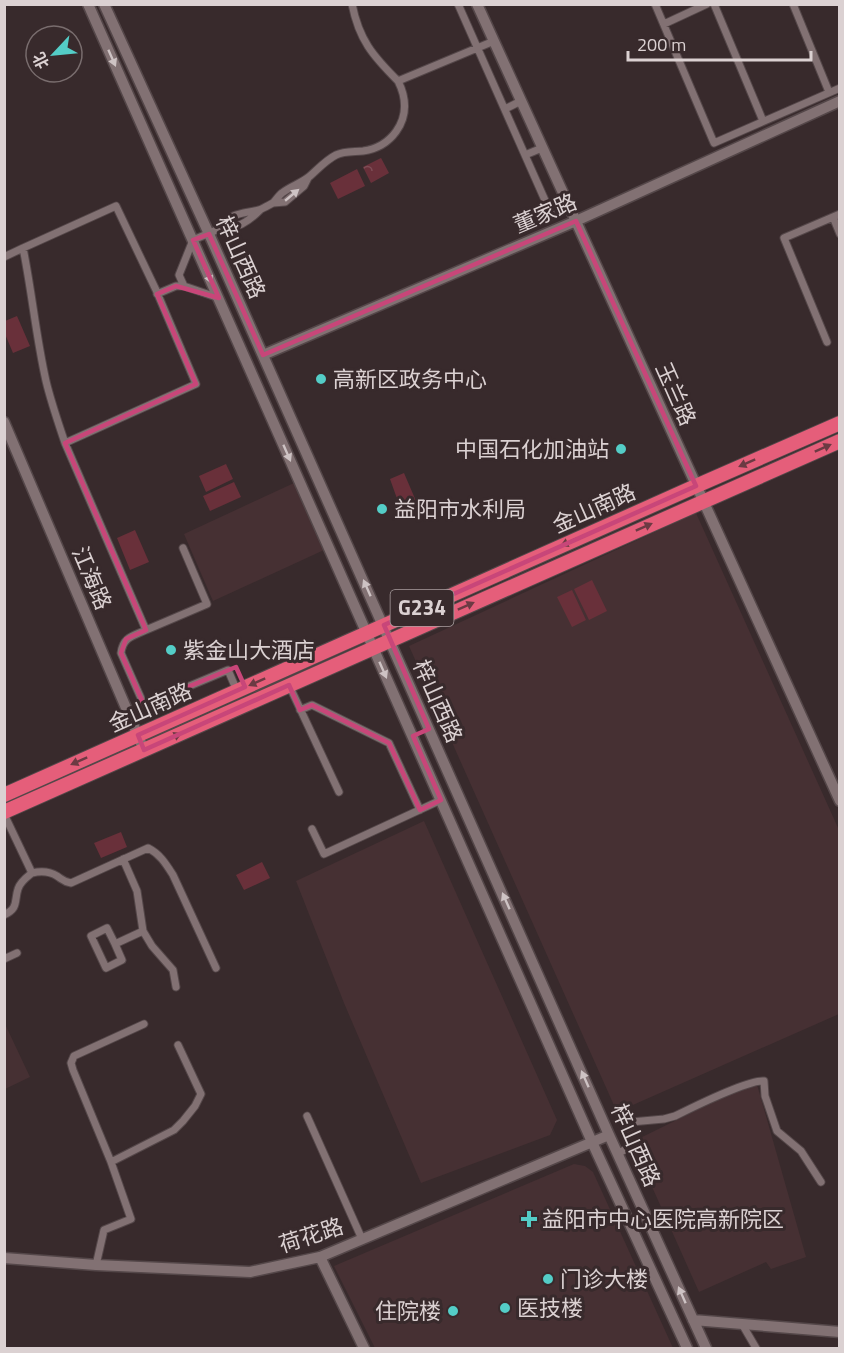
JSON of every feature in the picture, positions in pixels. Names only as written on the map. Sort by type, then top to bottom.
[{"type":"highway","name":"金山南路","points":[[4,795],[840,423]]},
{"type":"highway","name":"金山南路","points":[[4,813],[840,441]]},
{"type":"highway","points":[[775,451],[782,466]]},
{"type":"street","name":"梓山西路","points":[[88,4],[592,1142],[687,1348]]},
{"type":"street","name":"梓山西路","points":[[104,4],[214,231],[263,355],[609,1135],[706,1348]]},
{"type":"street","points":[[156,292],[174,282],[179,275],[193,240],[214,231],[225,220],[244,211],[260,210],[273,203],[281,193],[308,178],[334,156],[377,147],[396,134],[405,109],[403,94],[398,81],[375,57],[363,39],[352,4]]},
{"type":"street","points":[[458,4],[552,216]]},
{"type":"street","name":"玉兰路","points":[[477,4],[840,801]]},
{"type":"street","points":[[656,4],[714,143],[840,88]]},
{"type":"street","points":[[664,24],[707,4]]},
{"type":"street","points":[[714,4],[763,121]]},
{"type":"street","points":[[794,4],[829,92]]},
{"type":"street","points":[[398,81],[494,41]]},
{"type":"street","points":[[504,109],[521,101]]},
{"type":"street","name":"董家路","points":[[263,355],[576,221],[840,101]]},
{"type":"street","points":[[525,156],[542,148]]},
{"type":"street","points":[[4,256],[116,206],[195,384],[65,443]]},
{"type":"street","points":[[827,342],[784,238],[836,216],[840,234]]},
{"type":"street","points":[[23,248],[46,381],[55,414],[65,443],[146,630]]},
{"type":"street","points":[[179,275],[184,286]]},
{"type":"street","points":[[156,292],[176,285],[219,298]]},
{"type":"street","name":"江海路","points":[[4,422],[144,750]]},
{"type":"street","points":[[183,548],[207,604],[126,639],[122,644],[121,653],[144,705],[228,670],[237,691]]},
{"type":"street","points":[[289,685],[339,792]]},
{"type":"street","points":[[300,710],[312,705],[389,743],[420,810]]},
{"type":"street","points":[[413,736],[429,729]]},
{"type":"street","points":[[312,829],[324,854],[441,800]]},
{"type":"street","points":[[4,813],[32,873]]},
{"type":"street","points":[[456,835],[473,828]]},
{"type":"street","points":[[4,915],[15,906],[18,889],[24,879],[32,873],[42,871],[52,873],[64,882],[71,883],[148,848],[155,852],[173,875],[216,968]]},
{"type":"street","points":[[123,859],[134,883],[143,931],[152,946],[173,970],[176,987]]},
{"type":"street","points":[[107,928],[115,944],[122,960],[106,968],[91,936],[107,928]]},
{"type":"street","points":[[115,944],[143,931]]},
{"type":"street","points":[[4,959],[17,953]]},
{"type":"street","points":[[96,1265],[104,1230],[131,1219],[71,1063],[74,1056],[144,1024]]},
{"type":"street","points":[[111,1162],[174,1130],[195,1106],[201,1094],[178,1046]]},
{"type":"street","points":[[618,1153],[629,1148],[631,1122],[675,1116],[759,1080],[764,1081],[765,1096],[777,1131],[801,1151],[821,1182]]},
{"type":"street","points":[[307,1116],[362,1239]]},
{"type":"street","name":"荷花路","points":[[4,1258],[250,1272],[320,1257],[609,1135]]},
{"type":"street","points":[[320,1257],[364,1348]]},
{"type":"street","points":[[693,1320],[840,1332]]},
{"type":"street","points":[[742,1324],[756,1348]]},
{"type":"highlighted area","points":[[576,221],[696,486],[384,625],[429,729],[413,736],[441,800],[420,810],[389,743],[312,705],[300,710],[289,685],[144,750],[138,735],[245,687],[236,667],[144,705],[121,653],[126,639],[146,630],[65,443],[196,384],[157,294],[176,286],[219,298],[193,240],[209,234],[263,355]]},
{"type":"shaded area","points":[[294,483],[324,550],[213,601],[184,534]]},
{"type":"shaded area","points":[[696,513],[839,830],[839,1014],[617,1112],[409,646]]},
{"type":"shaded area","points":[[424,821],[557,1120],[550,1135],[421,1183],[344,1003],[296,881]]},
{"type":"shaded area","points":[[5,1024],[30,1077],[4,1089]]},
{"type":"shaded area","points":[[756,1081],[806,1257],[771,1269],[766,1262],[699,1292],[632,1142]]},
{"type":"shaded area","name":"益阳市中心医院高新院区","points":[[574,1164],[585,1166],[593,1172],[673,1348],[375,1348],[334,1266]]},
{"type":"green space","points":[[381,158],[389,173],[371,183],[363,167]]},
{"type":"green space","points":[[357,169],[365,186],[338,199],[330,183]]},
{"type":"green space","points":[[17,316],[30,346],[13,353],[5,334],[5,321]]},
{"type":"green space","points":[[226,464],[233,479],[206,492],[199,476]]},
{"type":"green space","points":[[404,473],[416,501],[400,507],[390,479]]},
{"type":"green space","points":[[234,482],[241,497],[210,511],[203,496]]},
{"type":"green space","points":[[135,530],[149,562],[130,570],[117,538]]},
{"type":"green space","points":[[592,580],[607,611],[589,620],[574,589]]},
{"type":"green space","points":[[572,590],[586,620],[572,627],[557,597]]},
{"type":"green space","points":[[121,832],[127,847],[101,858],[94,843]]},
{"type":"green space","points":[[262,862],[270,878],[244,890],[236,875]]},
{"type":"place","name":"高新区政务中心","points":[[321,379]]},
{"type":"place","name":"中国石化加油站","points":[[621,449]]},
{"type":"place","name":"益阳市水利局","points":[[382,509]]},
{"type":"place","name":"紫金山大酒店","points":[[171,650]]},
{"type":"place","name":"益阳市中心医院高新院区","points":[[529,1219]]},
{"type":"place","name":"门诊大楼","points":[[548,1279]]},
{"type":"place","name":"医技楼","points":[[505,1308]]},
{"type":"place","name":"住院楼","points":[[453,1311]]}]
